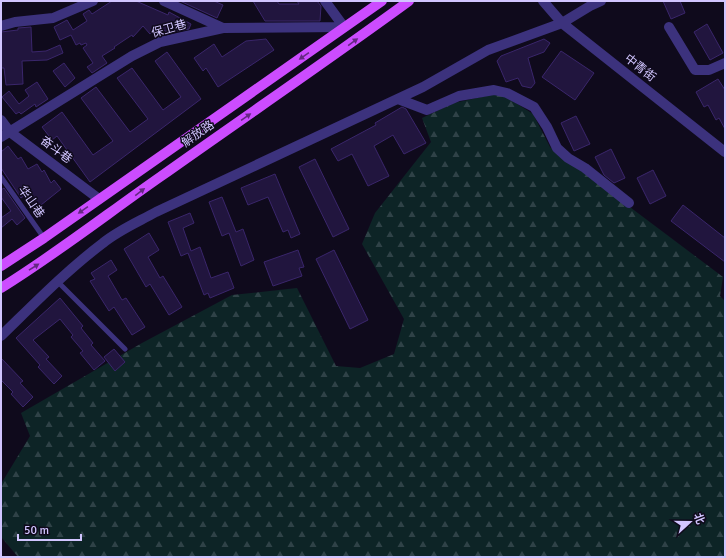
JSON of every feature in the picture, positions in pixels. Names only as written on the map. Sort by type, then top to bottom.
[{"type":"main road","name":"解放路","points":[[1,266],[44,238],[382,1]]},
{"type":"main road","name":"解放路","points":[[1,288],[40,264],[158,178],[346,47],[409,1]]},
{"type":"street","points":[[1,26],[15,22],[53,18],[93,1]]},
{"type":"street","points":[[164,1],[223,28]]},
{"type":"street","points":[[325,1],[344,27]]},
{"type":"street","name":"中青街","points":[[543,1],[562,23],[725,152]]},
{"type":"street","points":[[1,336],[57,281],[104,242],[126,228],[156,212],[424,87],[488,50],[562,23],[601,1]]},
{"type":"street","name":"保卫巷","points":[[1,137],[132,56],[160,42],[223,28],[344,27]]},
{"type":"street","points":[[669,27],[695,70],[709,70],[725,63]]},
{"type":"street","points":[[398,99],[427,110],[459,96],[494,90],[507,93],[534,107],[547,127],[557,148],[568,158],[585,168],[629,203]]},
{"type":"street","name":"奋斗巷","points":[[1,120],[10,132],[100,199]]},
{"type":"lane","name":"华山巷","points":[[1,177],[44,238]]},
{"type":"lane","points":[[57,281],[125,349]]},
{"type":"green space","points":[[500,93],[533,114],[550,147],[723,277],[720,296],[725,301],[725,557],[18,557],[2,538],[1,484],[30,436],[21,413],[142,343],[232,295],[297,288],[336,366],[360,368],[394,354],[404,319],[362,244],[375,213],[431,142],[422,118],[454,103]]},
{"type":"building","points":[[112,1],[136,1],[168,15],[169,12],[191,24],[189,29],[178,31],[169,27],[167,32],[158,27],[150,34],[143,26],[133,37],[132,35],[102,56],[107,63],[92,73],[87,67],[93,63],[83,48],[87,45],[86,43],[76,45],[71,35],[60,40],[54,27],[67,20],[73,30],[87,21],[83,14],[89,10],[92,14]]},
{"type":"building","points":[[180,1],[214,1],[223,5],[217,18]]},
{"type":"building","points":[[253,1],[277,1],[279,4],[299,4],[297,1],[317,1],[321,6],[320,21],[265,21]]},
{"type":"building","points":[[663,1],[680,1],[685,13],[671,19]]},
{"type":"building","points":[[707,24],[723,53],[710,60],[694,32]]},
{"type":"building","points":[[31,27],[32,52],[46,51],[60,45],[63,53],[47,60],[22,61],[23,84],[6,85],[4,68],[1,68],[1,32]]},
{"type":"building","points":[[266,39],[274,50],[218,87],[206,68],[203,71],[194,58],[214,44],[222,57],[246,41]]},
{"type":"building","points":[[544,39],[550,43],[544,52],[528,58],[535,83],[531,88],[522,86],[518,78],[506,82],[497,61],[501,56]]},
{"type":"building","points":[[561,51],[594,73],[575,100],[542,77]]},
{"type":"building","points":[[167,52],[201,99],[90,182],[57,136],[52,140],[42,127],[62,112],[93,155],[113,141],[81,98],[96,87],[130,132],[148,119],[117,78],[132,68],[163,110],[181,97],[155,61]]},
{"type":"building","points":[[64,63],[75,78],[65,87],[53,71]]},
{"type":"building","points":[[718,79],[725,90],[725,129],[719,118],[716,120],[708,105],[704,107],[696,92]]},
{"type":"building","points":[[37,82],[48,99],[36,107],[35,104],[21,114],[19,112],[16,114],[2,97],[9,91],[19,104],[29,96],[25,90]]},
{"type":"building","points":[[402,107],[406,109],[426,143],[404,154],[393,135],[374,146],[389,176],[368,186],[352,154],[338,161],[331,149],[376,125],[375,123]]},
{"type":"building","points":[[576,116],[590,144],[574,151],[561,123]]},
{"type":"building","points":[[8,146],[18,159],[21,157],[28,169],[37,164],[42,172],[44,170],[51,183],[54,180],[61,189],[36,209],[25,195],[21,198],[1,168],[1,152]]},
{"type":"building","points":[[611,149],[625,178],[614,183],[604,175],[595,157]]},
{"type":"building","points":[[315,159],[349,229],[333,237],[299,167]]},
{"type":"building","points":[[653,170],[666,196],[650,204],[637,178]]},
{"type":"building","points":[[275,174],[300,234],[291,238],[288,230],[283,232],[268,197],[248,205],[241,188]]},
{"type":"building","points":[[4,188],[25,218],[17,225],[12,219],[1,228],[1,218],[11,211],[1,197],[1,190]]},
{"type":"building","points":[[222,197],[236,232],[243,229],[254,260],[241,266],[229,233],[222,236],[209,202]]},
{"type":"building","points":[[683,205],[725,238],[725,262],[671,221]]},
{"type":"building","points":[[190,213],[194,223],[183,228],[191,251],[200,247],[211,278],[228,272],[234,288],[210,298],[208,293],[204,295],[188,253],[181,256],[168,222]]},
{"type":"building","points":[[149,233],[159,250],[148,257],[160,278],[163,276],[182,307],[169,315],[150,284],[146,287],[124,249]]},
{"type":"building","points":[[298,250],[304,267],[299,268],[302,276],[273,286],[264,262]]},
{"type":"building","points":[[334,250],[368,320],[350,329],[316,259]]},
{"type":"building","points":[[111,260],[117,270],[108,276],[122,300],[126,298],[145,327],[132,335],[114,307],[109,311],[90,281],[95,279],[91,273]]},
{"type":"building","points":[[60,298],[83,326],[81,328],[93,343],[91,345],[105,361],[94,370],[80,353],[83,351],[71,337],[73,335],[60,319],[33,340],[49,357],[46,359],[62,376],[54,384],[38,367],[40,365],[16,338]]},
{"type":"building","points":[[114,349],[125,362],[115,371],[104,357]]},
{"type":"building","points":[[1,358],[23,381],[20,383],[33,397],[23,407],[11,394],[13,392],[1,380]]}]
